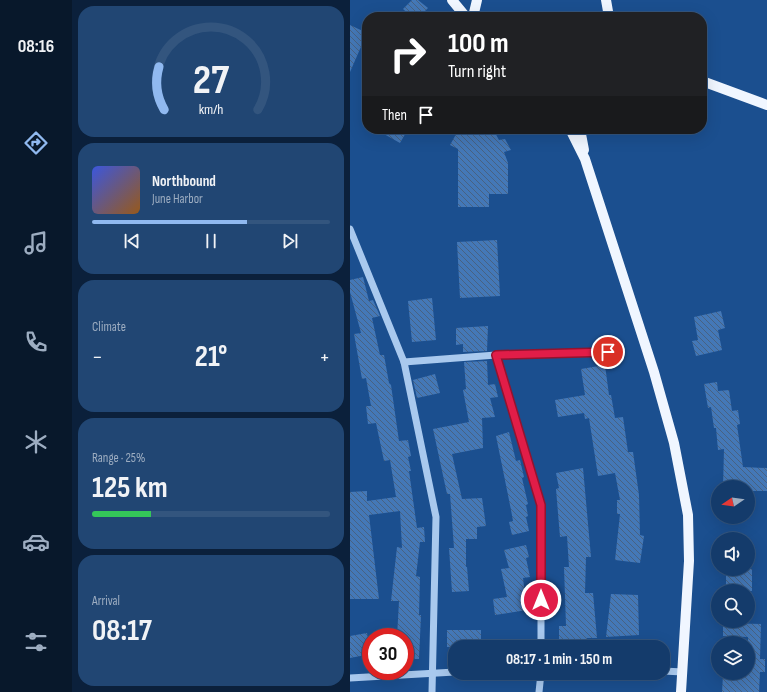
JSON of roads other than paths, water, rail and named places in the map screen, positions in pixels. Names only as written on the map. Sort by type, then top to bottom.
[{"type":"main road","points":[[452,0],[462,12]]},
{"type":"main road","points":[[474,12],[477,0]]},
{"type":"main road","points":[[607,2],[608,12]]},
{"type":"main road","points":[[607,2],[614,12]]},
{"type":"main road","points":[[707,83],[767,105]]},
{"type":"main road","points":[[572,134],[585,160],[654,372],[674,443],[688,515],[690,560],[681,692]]},
{"type":"main road","points":[[581,134],[585,160]]},
{"type":"street","points":[[350,229],[404,362],[436,517],[432,692]]},
{"type":"street","points":[[404,362],[496,355],[608,352]]},
{"type":"street","points":[[496,355],[541,505],[541,640]]},
{"type":"street","points":[[670,671],[683,672]]},
{"type":"street","points":[[350,678],[448,672]]},
{"type":"street","points":[[540,692],[541,680]]}]
